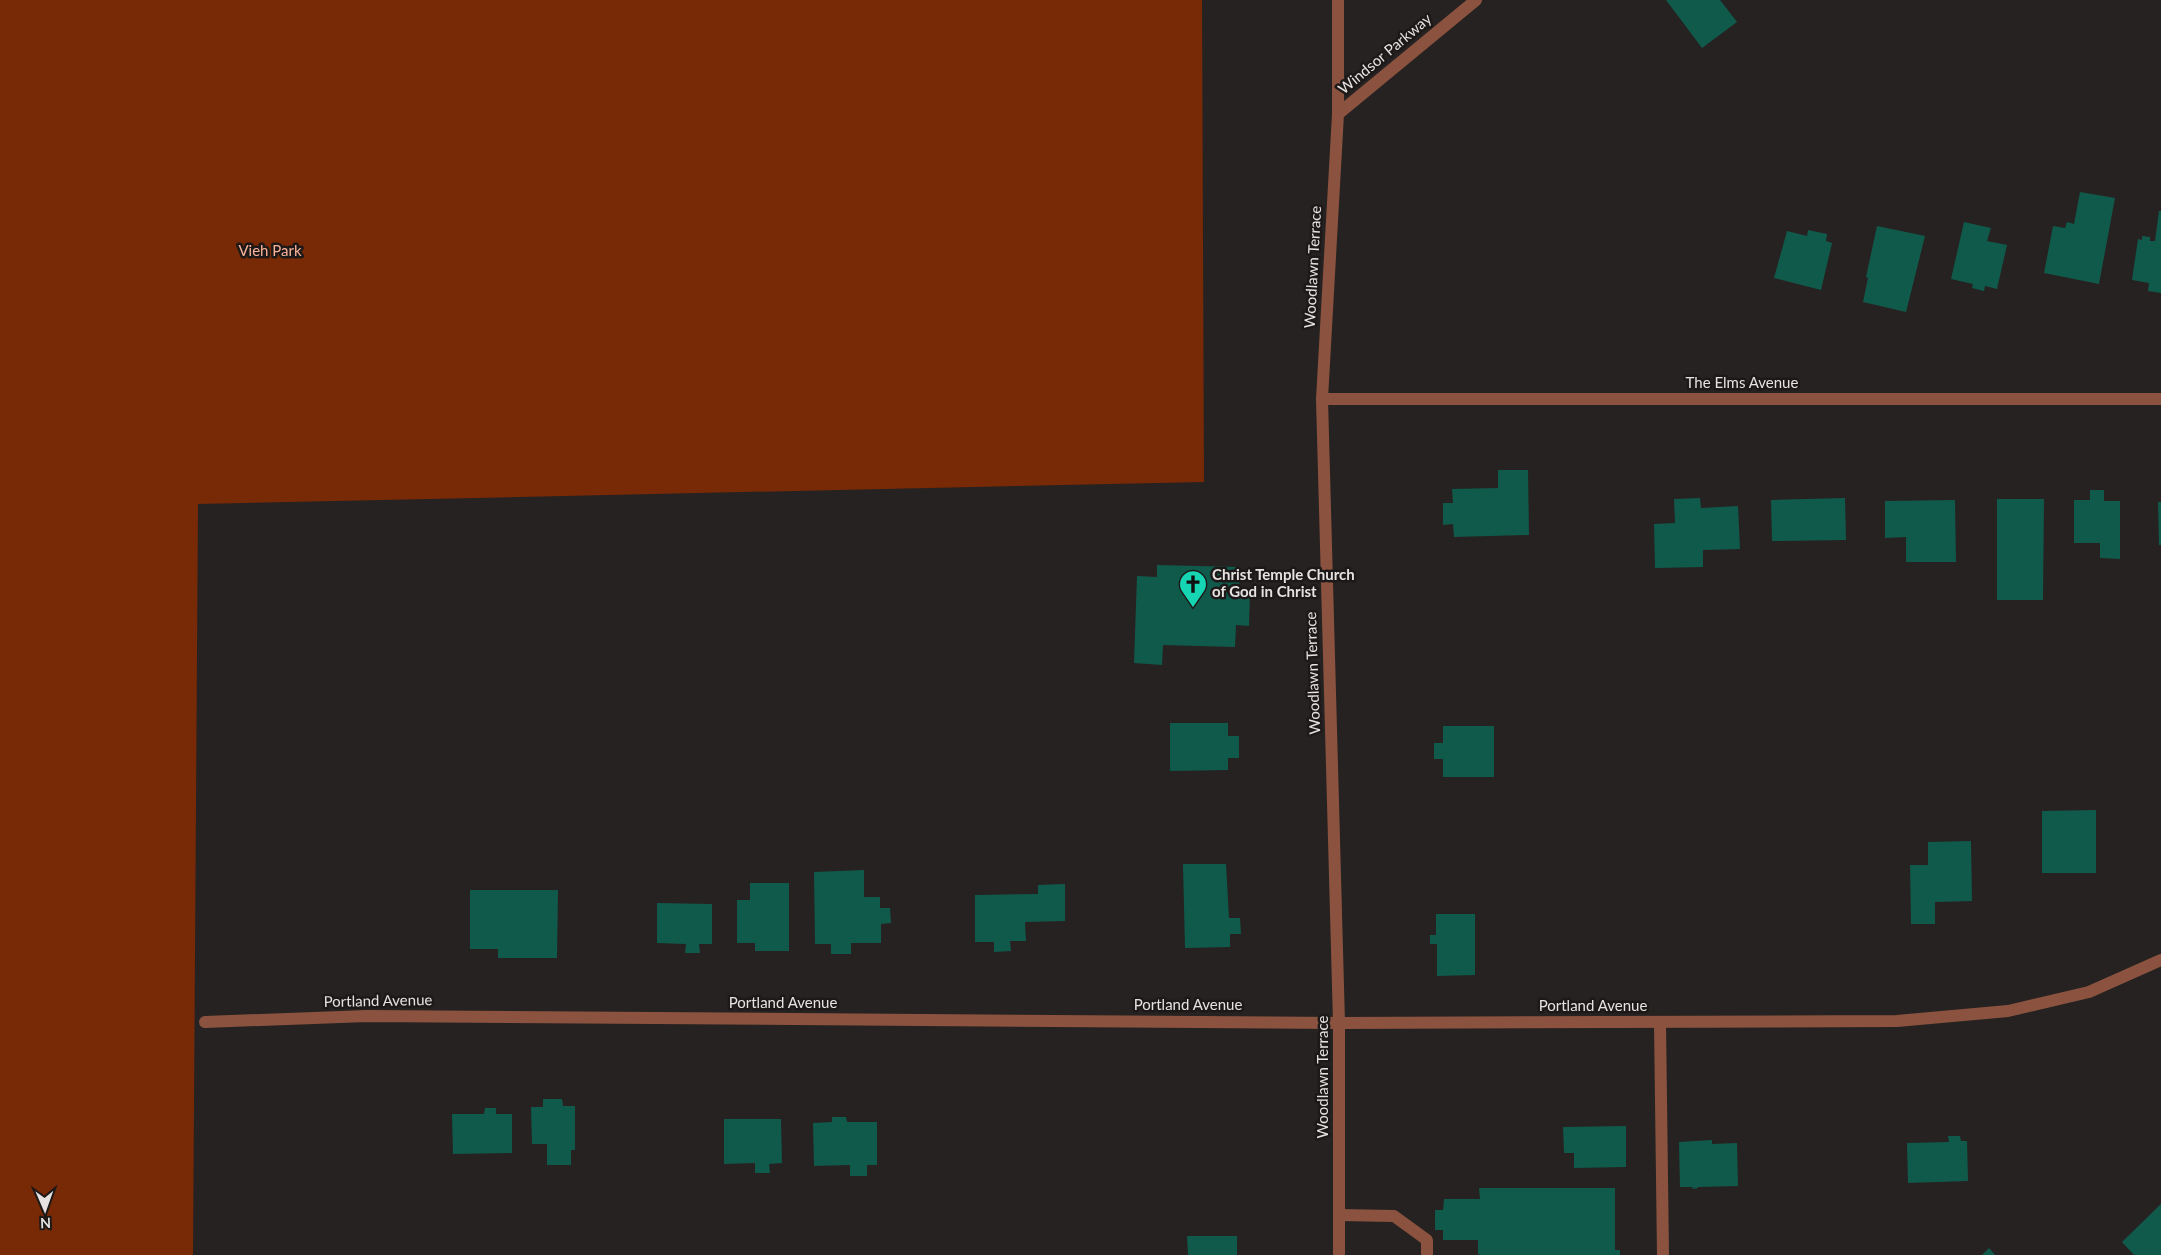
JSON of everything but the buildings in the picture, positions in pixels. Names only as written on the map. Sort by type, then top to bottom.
[{"type":"street","name":"Woodlawn Terrace","points":[[1338,0],[1338,114],[1322,399],[1339,1023],[1339,1255]]},
{"type":"street","name":"Windsor Parkway","points":[[1338,114],[1476,0]]},
{"type":"street","name":"The Elms Avenue","points":[[1322,399],[2161,399]]},
{"type":"street","name":"Portland Avenue","points":[[205,1022],[377,1016],[1339,1023],[1897,1021],[2008,1011],[2089,992],[2161,960]]},
{"type":"street","points":[[1660,1022],[1663,1255]]},
{"type":"street","points":[[1339,1214],[1394,1216],[1427,1240],[1428,1255]]},
{"type":"green space","name":"Vieh Park","points":[[0,0],[1202,0],[1204,482],[198,504],[193,1255],[0,1255]]},
{"type":"place","name":"Christ Temple Church of God in Christ","points":[[1193,608]]}]
